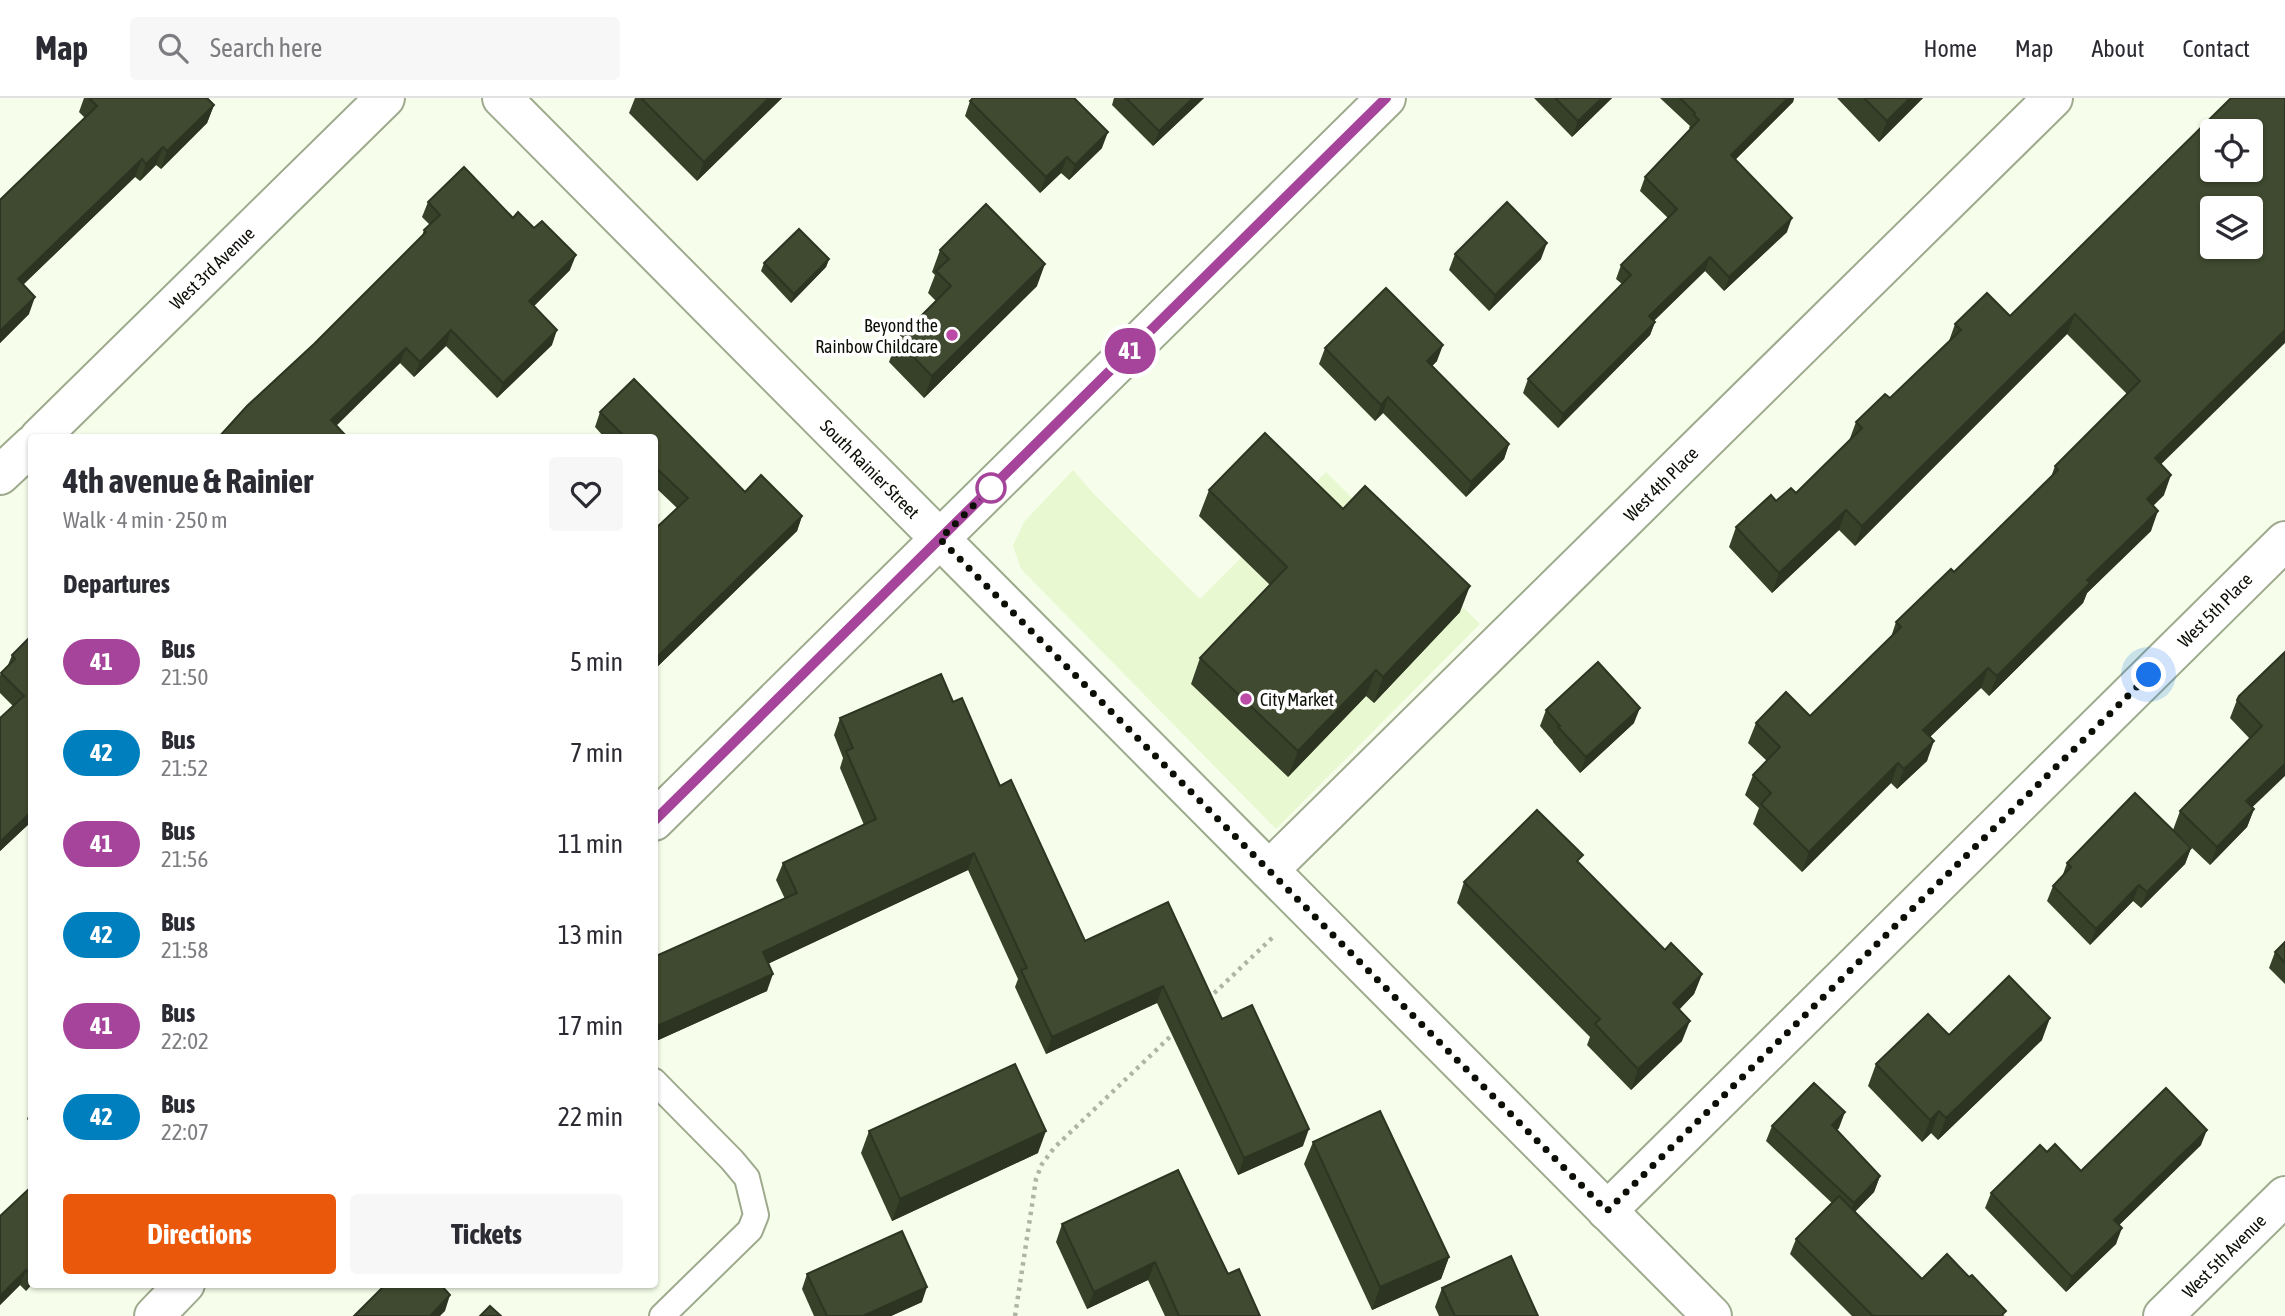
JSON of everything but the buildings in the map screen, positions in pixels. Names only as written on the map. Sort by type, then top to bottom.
[{"type":"street","name":"West 3rd Avenue","points":[[43,434],[385,98]]},
{"type":"street","name":"South Rainier Street","points":[[502,98],[1712,1316]]},
{"type":"street","points":[[658,817],[1386,98]]},
{"type":"street","name":"West 4th Place","points":[[1269,870],[2053,98]]},
{"type":"street","points":[[0,475],[28,449]]},
{"type":"street","name":"West 5th Place","points":[[1607,1211],[2285,541]]},
{"type":"street","name":"West 5th Avenue","points":[[2163,1316],[2285,1196]]},
{"type":"street","points":[[153,1316],[181,1288]]},
{"type":"lane","points":[[658,1085],[747,1178],[756,1215],[750,1230],[662,1316]]},
{"type":"path","points":[[1204,1003],[1304,906]]},
{"type":"path","points":[[1015,1316],[1036,1179],[1042,1164],[1054,1149],[1184,1022]]},
{"type":"shaded area","points":[[1073,470],[1200,599],[1326,472],[1480,624],[1276,829],[1021,569],[1013,546],[1024,522]]},
{"type":"bus line","name":"41","points":[[658,817],[1386,98]]},
{"type":"place","name":"Beyond the Rainbow Childcare","points":[[952,335]]},
{"type":"place","name":"City Market","points":[[1246,699]]},
{"type":"route","points":[[991,488],[940,539],[1607,1211],[2149,675]]}]
